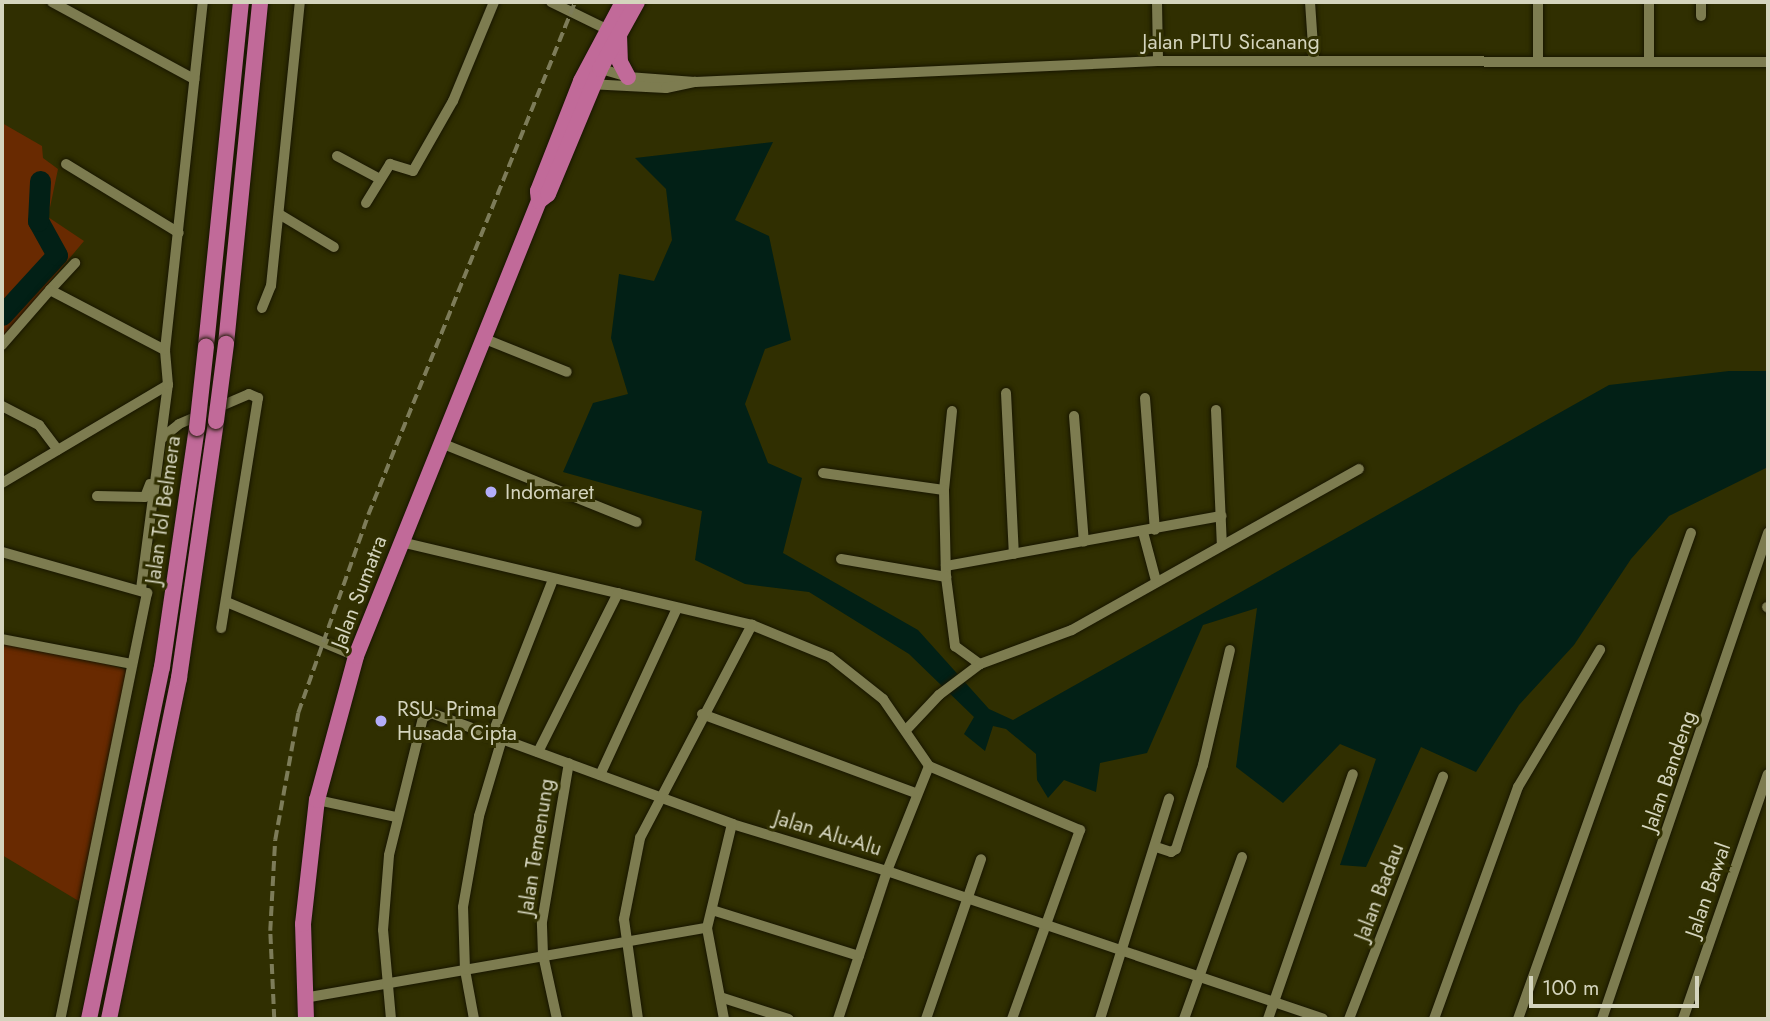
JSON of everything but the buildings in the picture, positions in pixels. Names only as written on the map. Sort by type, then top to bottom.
[{"type":"highway","name":"Jalan Tol Belmera","points":[[89,1019],[152,720],[197,428],[241,2]]},
{"type":"highway","name":"Jalan Tol Belmera","points":[[109,1019],[177,691],[226,344],[260,2]]},
{"type":"highway","name":"Jalan Sumatra","points":[[306,1019],[303,925],[317,800],[356,656],[539,201],[548,194],[587,84],[613,31],[623,2]]},
{"type":"highway","name":"Jalan Sumatra","points":[[613,31],[637,2]]},
{"type":"highway","points":[[613,31],[620,62],[628,77]]},
{"type":"street","points":[[52,2],[194,79]]},
{"type":"street","points":[[141,589],[162,436],[167,388],[165,350],[203,2]]},
{"type":"street","points":[[262,308],[271,286],[300,2]]},
{"type":"street","points":[[366,203],[390,164],[413,171],[453,101],[494,2]]},
{"type":"street","points":[[551,2],[568,6],[613,31]]},
{"type":"street","points":[[1157,2],[1158,61]]},
{"type":"street","points":[[1310,2],[1314,61]]},
{"type":"street","points":[[1538,2],[1538,61]]},
{"type":"street","points":[[1649,2],[1649,61]]},
{"type":"street","points":[[1701,2],[1701,16]]},
{"type":"street","name":"Jalan PLTU Sicanang","points":[[594,67],[628,77],[695,82],[1158,61],[1768,62]]},
{"type":"street","name":"Jalan PLTU Sicanang","points":[[587,84],[666,88],[695,82]]},
{"type":"street","points":[[337,156],[380,179]]},
{"type":"street","points":[[66,164],[179,233]]},
{"type":"street","points":[[279,214],[334,247]]},
{"type":"street","points":[[2,345],[75,263]]},
{"type":"street","points":[[50,290],[165,350]]},
{"type":"street","points":[[485,339],[567,372]]},
{"type":"street","points":[[2,483],[167,388]]},
{"type":"street","points":[[1006,393],[1014,554]]},
{"type":"street","points":[[162,436],[179,425],[249,394],[258,398],[233,541],[229,603],[221,628]]},
{"type":"street","points":[[1145,398],[1149,531],[1156,581]]},
{"type":"street","points":[[2,406],[39,425],[58,450]]},
{"type":"street","points":[[1216,410],[1222,545]]},
{"type":"street","points":[[952,411],[944,490],[946,572],[955,646],[980,664]]},
{"type":"street","points":[[1074,416],[1084,542]]},
{"type":"street","points":[[441,443],[637,522]]},
{"type":"street","points":[[907,729],[939,695],[980,664],[1072,630],[1359,469]]},
{"type":"street","points":[[823,473],[944,490]]},
{"type":"street","points":[[97,496],[145,497],[150,484],[156,482]]},
{"type":"street","points":[[841,559],[946,572],[1014,554],[1221,516]]},
{"type":"street","points":[[1518,1019],[1691,533]]},
{"type":"street","name":"Jalan Bandeng","points":[[1602,1019],[1768,533]]},
{"type":"street","points":[[401,542],[752,625],[830,657],[883,699],[907,729],[929,766],[1080,830],[1043,924],[1012,1019]]},
{"type":"street","points":[[2,552],[141,589],[147,594],[60,1019]]},
{"type":"street","points":[[474,1019],[465,970],[466,883],[478,816],[497,737],[553,579]]},
{"type":"street","points":[[538,752],[618,593]]},
{"type":"street","points":[[229,603],[356,656]]},
{"type":"street","points":[[600,775],[677,608]]},
{"type":"street","points":[[638,1019],[624,945],[631,875],[640,838],[702,713],[752,625]]},
{"type":"street","points":[[2,639],[132,664]]},
{"type":"street","points":[[1156,847],[1171,852],[1176,849],[1203,765],[1230,650]]},
{"type":"street","points":[[1434,1019],[1518,788],[1600,650]]},
{"type":"street","points":[[702,713],[916,793]]},
{"type":"street","name":"Jalan Alu-Alu","points":[[396,817],[425,715],[439,715],[600,775],[660,794],[732,824],[887,871],[1323,1019]]},
{"type":"street","name":"Jalan Temenung","points":[[557,1019],[543,956],[544,898],[569,763]]},
{"type":"street","points":[[838,1019],[887,871],[929,766]]},
{"type":"street","points":[[1268,1019],[1353,774]]},
{"type":"street","name":"Jalan Bawal","points":[[1683,1019],[1768,774]]},
{"type":"street","name":"Jalan Badau","points":[[1349,1019],[1443,777]]},
{"type":"street","points":[[317,800],[396,817],[384,905],[385,985],[391,1019]]},
{"type":"street","points":[[1100,1019],[1169,800]]},
{"type":"street","points":[[724,1019],[707,928],[732,824]]},
{"type":"street","points":[[1184,1019],[1242,857]]},
{"type":"street","points":[[926,1019],[981,859]]},
{"type":"street","points":[[712,910],[859,956]]},
{"type":"street","points":[[304,998],[543,956],[624,945],[707,928]]},
{"type":"street","points":[[720,997],[789,1019]]},
{"type":"shaded area","points":[[2,123],[42,146],[43,158],[58,169],[48,217],[84,241],[2,339]]},
{"type":"shaded area","points":[[773,142],[735,220],[769,236],[791,340],[765,349],[745,404],[768,463],[802,478],[783,553],[918,630],[989,709],[1013,720],[1609,385],[1729,371],[1768,371],[1768,467],[1669,516],[1631,559],[1574,645],[1519,705],[1476,772],[1421,747],[1366,867],[1340,865],[1376,759],[1340,744],[1283,803],[1236,767],[1257,608],[1203,625],[1147,753],[1100,763],[1096,792],[1064,780],[1048,798],[1037,780],[1036,754],[1006,729],[993,726],[985,751],[964,734],[974,717],[909,654],[809,592],[745,584],[695,560],[702,511],[563,472],[593,403],[628,394],[611,338],[619,274],[654,281],[672,240],[666,189],[635,158]]},
{"type":"shaded area","points":[[2,642],[24,643],[129,670],[82,903],[2,855]]},
{"type":"waterway","points":[[2,315],[57,255],[38,221],[40,181]]},
{"type":"railway","points":[[274,1019],[270,931],[275,840],[298,713],[368,515],[575,2]]},
{"type":"place","name":"Indomaret","points":[[491,492]]},
{"type":"place","name":"RSU. Prima Husada Cipta","points":[[381,721]]}]
